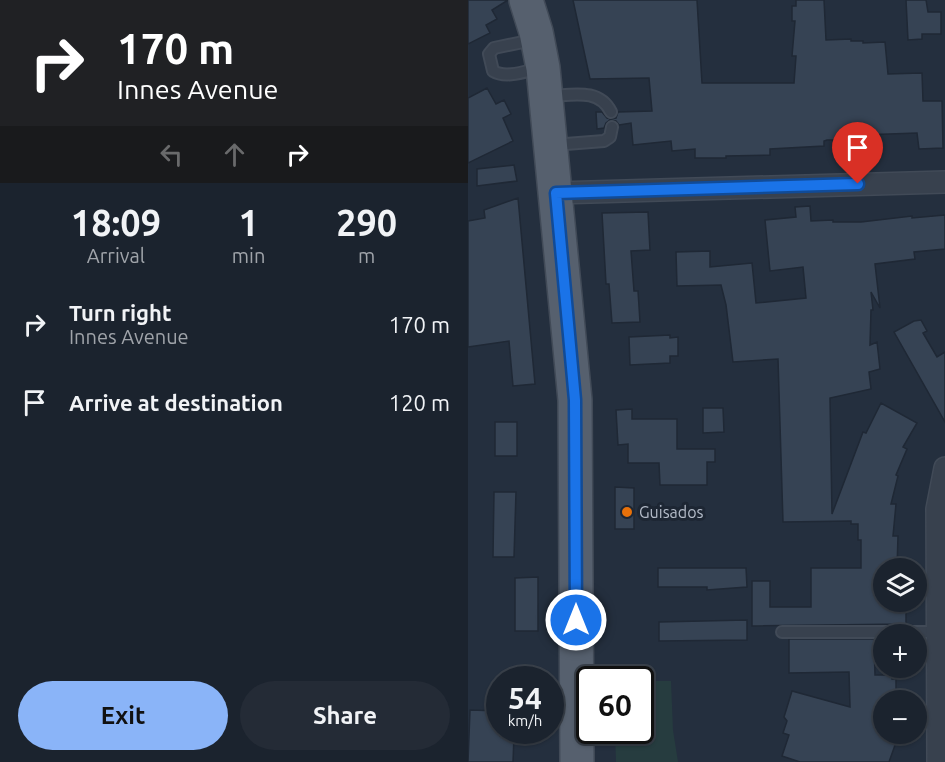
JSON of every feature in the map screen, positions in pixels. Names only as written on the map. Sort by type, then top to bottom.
[{"type":"main road","points":[[525,0],[543,68],[575,400],[577,762]]},
{"type":"street","points":[[556,193],[945,182]]},
{"type":"street","points":[[938,762],[937,509],[945,468]]},
{"type":"lane","points":[[543,68],[606,102],[611,112]]},
{"type":"lane","points":[[552,145],[604,141],[610,137],[612,127]]},
{"type":"lane","points":[[782,632],[938,632]]},
{"type":"green space","points":[[654,681],[671,681],[673,730],[678,762],[616,762],[615,744],[654,744]]},
{"type":"building","points":[[468,0],[508,0],[492,10],[497,19],[486,25],[490,33],[468,44]]},
{"type":"building","points":[[573,0],[697,0],[702,83],[794,83],[796,56],[792,56],[795,21],[792,21],[792,6],[796,6],[796,0],[824,0],[826,40],[851,39],[851,41],[863,41],[863,43],[885,42],[888,74],[922,73],[923,101],[942,101],[943,148],[919,149],[917,133],[861,135],[861,140],[827,140],[824,141],[824,146],[770,149],[770,155],[726,156],[726,158],[695,158],[695,149],[672,151],[671,141],[633,145],[631,123],[619,125],[616,121],[610,120],[604,128],[597,129],[596,112],[602,112],[611,119],[616,118],[618,112],[652,111],[649,78],[590,79]]},
{"type":"building","points":[[906,0],[926,0],[928,12],[941,12],[941,34],[922,34],[922,39],[908,40]]},
{"type":"building","points":[[487,88],[496,104],[504,100],[511,114],[503,118],[513,141],[468,163],[468,98]]},
{"type":"building","points":[[514,165],[517,181],[477,186],[477,169]]},
{"type":"building","points":[[518,198],[535,384],[513,386],[509,341],[468,347],[468,221],[485,218],[484,210]]},
{"type":"building","points":[[810,206],[811,221],[861,222],[945,215],[945,249],[914,252],[915,259],[875,264],[880,308],[871,292],[873,310],[871,310],[870,345],[877,342],[880,369],[869,372],[871,389],[830,398],[832,514],[863,432],[866,433],[881,403],[917,423],[903,447],[907,449],[896,475],[898,476],[891,504],[896,504],[893,536],[898,536],[897,558],[873,558],[873,612],[906,612],[906,624],[752,626],[752,581],[770,581],[770,607],[811,607],[811,568],[861,568],[861,540],[858,540],[858,524],[851,524],[851,521],[783,522],[778,359],[733,362],[726,305],[721,285],[677,286],[676,252],[710,251],[710,267],[752,263],[756,303],[806,298],[803,267],[770,271],[765,220],[796,217],[795,207]]},
{"type":"building","points":[[648,212],[650,250],[631,251],[634,291],[638,291],[640,322],[612,323],[609,284],[606,284],[602,213]]},
{"type":"building","points":[[921,320],[927,331],[923,333],[937,357],[945,352],[945,422],[894,332],[914,321]]},
{"type":"building","points":[[670,335],[670,338],[678,337],[678,356],[670,356],[670,363],[630,365],[629,337]]},
{"type":"building","points":[[703,408],[723,408],[724,432],[703,433]]},
{"type":"building","points":[[632,409],[632,419],[677,419],[677,449],[715,449],[715,462],[707,462],[707,485],[660,485],[659,463],[628,463],[628,444],[618,445],[616,410]]},
{"type":"building","points":[[495,422],[517,422],[517,456],[495,456]]},
{"type":"building","points":[[615,487],[634,488],[634,529],[615,529]]},
{"type":"building","points":[[494,492],[516,492],[514,557],[493,557]]},
{"type":"building","points":[[658,568],[746,568],[747,587],[707,590],[707,587],[658,587]]},
{"type":"building","points":[[538,577],[538,631],[515,631],[515,578]]},
{"type":"building","points":[[747,620],[747,640],[659,641],[659,622]]},
{"type":"building","points":[[789,639],[873,639],[873,678],[896,679],[896,690],[873,690],[873,744],[895,744],[889,762],[800,762],[782,756],[789,735],[783,733],[787,721],[784,717],[792,691],[850,707],[849,672],[789,673]]},
{"type":"building","points":[[470,710],[486,711],[486,744],[514,744],[513,762],[468,762]]},
{"type":"place","name":"Guisados","points":[[627,512]]},
{"type":"route","points":[[576,620],[575,400],[556,193],[858,184]]}]
